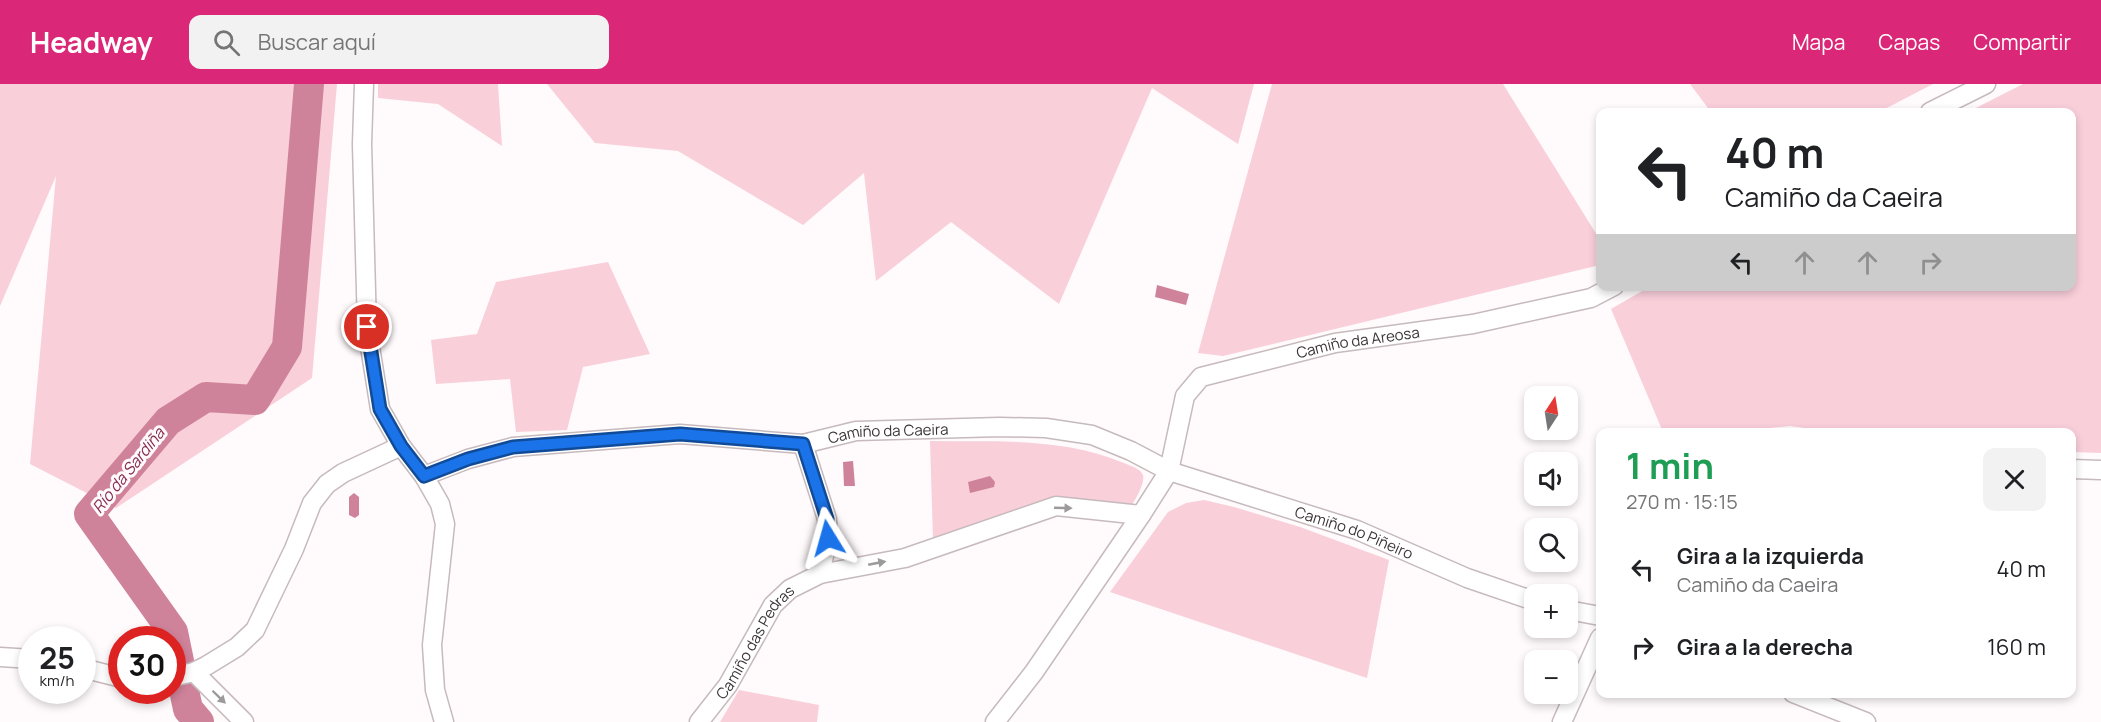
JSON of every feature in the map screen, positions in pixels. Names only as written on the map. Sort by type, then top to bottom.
[{"type":"street","points":[[364,84],[362,144],[367,327],[380,409],[401,446],[424,476],[440,504],[445,524],[432,645],[435,690],[444,722]]},
{"type":"street","points":[[1938,108],[1986,84]]},
{"type":"street","name":"Camiño da Areosa","points":[[1169,471],[1185,396],[1200,376],[1335,343],[1473,324],[1591,298],[1604,291]]},
{"type":"street","name":"Camiño da Caeira","points":[[424,476],[468,459],[513,447],[680,434],[803,444],[855,431],[1000,426],[1046,428],[1092,435],[1131,451],[1169,471]]},
{"type":"street","points":[[803,444],[827,519],[828,538],[820,574]]},
{"type":"street","points":[[186,674],[194,672],[237,646],[255,630],[294,549],[306,513],[327,484],[343,472],[401,446]]},
{"type":"street","points":[[2076,469],[2101,470]]},
{"type":"street","points":[[995,722],[1034,672],[1169,471]]},
{"type":"street","name":"Camiño do Piñeiro","points":[[1169,471],[1357,530],[1467,578],[1524,598]]},
{"type":"street","name":"Camiño das Pedras","points":[[699,722],[728,685],[773,605],[790,589],[820,574],[905,558],[1056,506],[1141,515]]},
{"type":"street","points":[[1578,612],[1596,615]]},
{"type":"street","points":[[1562,722],[1596,647]]},
{"type":"street","points":[[0,657],[18,658]]},
{"type":"street","points":[[194,672],[244,722]]},
{"type":"street","points":[[1806,698],[1866,722]]},
{"type":"shaded area","points":[[0,84],[337,84],[312,378],[116,508],[30,464],[56,176],[0,306]]},
{"type":"shaded area","points":[[378,84],[498,84],[502,146],[438,104],[378,98]]},
{"type":"shaded area","points":[[547,84],[1254,84],[1238,144],[1152,88],[1059,304],[951,222],[876,281],[864,173],[803,225],[678,151],[595,143]]},
{"type":"shaded area","points":[[1272,84],[1503,84],[1596,234],[1596,266],[1223,356],[1198,353]]},
{"type":"shaded area","points":[[1690,84],[1933,84],[1887,108],[1708,108]]},
{"type":"shaded area","points":[[2023,84],[2101,84],[2101,453],[2076,452],[2076,428],[1804,428],[1790,426],[1661,428],[1611,309],[1642,291],[2076,291],[2076,108],[1976,108]]},
{"type":"shaded area","points":[[608,262],[650,354],[583,367],[567,430],[516,432],[510,379],[436,384],[431,340],[477,334],[496,282]]},
{"type":"shaded area","points":[[1157,285],[1189,294],[1186,305],[1155,297]]},
{"type":"shaded area","points":[[930,441],[1028,443],[1077,449],[1135,468],[1143,475],[1143,482],[1132,505],[1055,501],[933,539]]},
{"type":"shaded area","points":[[853,461],[855,486],[844,486],[843,462]]},
{"type":"shaded area","points":[[990,476],[995,482],[994,487],[970,493],[968,482]]},
{"type":"shaded area","points":[[354,493],[359,497],[359,515],[355,518],[349,515],[349,497]]},
{"type":"shaded area","points":[[1204,500],[1300,527],[1389,560],[1367,678],[1110,592],[1168,512],[1186,503]]},
{"type":"shaded area","points":[[739,690],[819,705],[817,722],[720,722]]},
{"type":"waterway","name":"Río da Sardiña","points":[[169,626],[89,514],[168,421],[206,397],[255,400],[287,347],[309,84]]},
{"type":"waterway","name":"Río da Sardiña","points":[[186,700],[188,709],[199,722]]},
{"type":"route","points":[[367,327],[380,409],[401,446],[424,476],[468,459],[513,447],[680,434],[803,444],[827,519],[828,538]]}]
